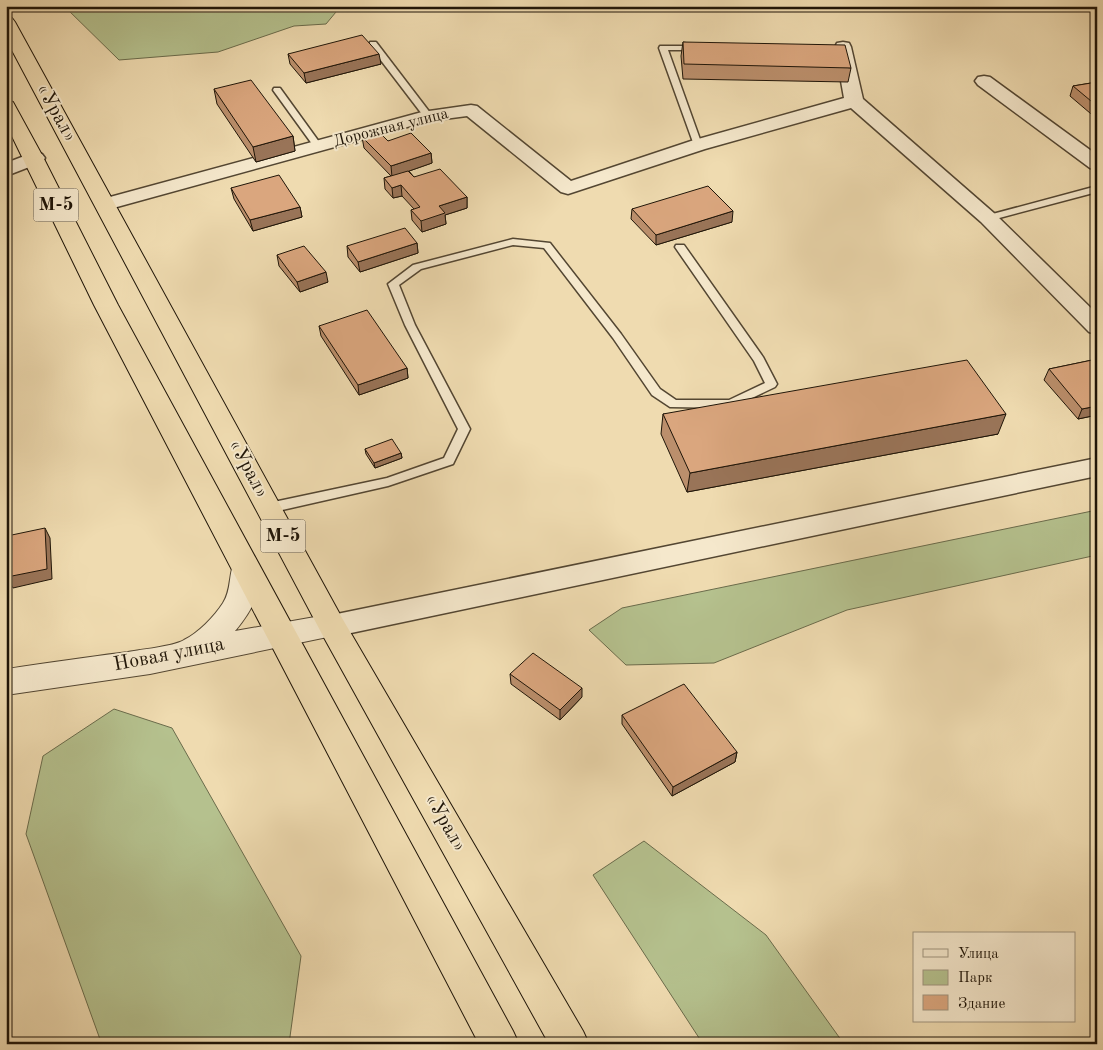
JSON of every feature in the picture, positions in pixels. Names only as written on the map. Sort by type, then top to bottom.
[{"type":"highway","name":"«Урал»","points":[[6,22],[106,204],[332,626],[570,1044]]},
{"type":"highway","name":"«Урал»","points":[[6,106],[35,158],[106,305],[500,1044]]},
{"type":"street","points":[[839,47],[854,101],[988,218],[1097,327]]},
{"type":"street","points":[[984,81],[1097,164]]},
{"type":"street","name":"Дорожная улица","points":[[106,204],[428,116],[471,110],[568,188],[698,145],[854,101]]},
{"type":"street","points":[[6,170],[35,158]]},
{"type":"street","points":[[332,626],[1097,467]]},
{"type":"street","points":[[193,651],[222,628],[238,604],[247,578],[245,568]]},
{"type":"street","name":"Новая улица","points":[[6,682],[150,661],[193,651],[332,626]]},
{"type":"lane","points":[[373,44],[428,116]]},
{"type":"lane","points":[[698,145],[663,48],[711,48]]},
{"type":"lane","points":[[277,90],[318,146]]},
{"type":"lane","points":[[988,218],[1097,189]]},
{"type":"lane","points":[[269,508],[388,482],[449,461],[464,429],[410,325],[393,284],[417,267],[513,242],[547,245],[617,336],[656,392],[674,404],[731,404],[771,384],[759,360],[680,247]]},
{"type":"green space","points":[[64,6],[341,6],[326,24],[294,26],[218,52],[119,60]]},
{"type":"green space","points":[[1097,510],[1097,555],[847,610],[714,663],[626,665],[589,630],[622,608]]},
{"type":"green space","points":[[114,709],[172,728],[301,956],[289,1044],[102,1044],[26,834],[43,756]]},
{"type":"green space","points":[[644,841],[766,935],[844,1044],[703,1044],[593,875]]},
{"type":"building","points":[[362,35],[379,54],[304,73],[288,54]]},
{"type":"building","points":[[683,42],[845,45],[851,68],[684,64]]},
{"type":"building","points":[[251,80],[293,136],[253,147],[214,89]]},
{"type":"building","points":[[1097,82],[1097,106],[1073,86]]},
{"type":"building","points":[[379,132],[388,141],[411,133],[431,153],[391,166],[362,137]]},
{"type":"building","points":[[440,169],[467,197],[439,206],[445,213],[421,221],[411,210],[420,207],[401,185],[392,188],[384,178],[408,171],[414,177]]},
{"type":"building","points":[[279,175],[300,207],[250,220],[231,188]]},
{"type":"building","points":[[708,186],[733,211],[656,235],[632,209]]},
{"type":"building","points":[[405,228],[417,243],[358,262],[347,246]]},
{"type":"building","points":[[304,246],[326,272],[297,282],[277,255]]},
{"type":"building","points":[[367,310],[407,368],[358,385],[319,326]]},
{"type":"building","points":[[1097,359],[1097,406],[1082,409],[1049,369]]},
{"type":"building","points":[[967,360],[1006,414],[690,473],[663,414]]},
{"type":"building","points":[[392,439],[401,453],[374,463],[365,449]]},
{"type":"building","points":[[45,528],[47,569],[7,577],[7,536]]},
{"type":"building","points":[[533,653],[582,688],[560,710],[510,674]]},
{"type":"building","points":[[684,684],[737,752],[673,787],[622,715]]}]
